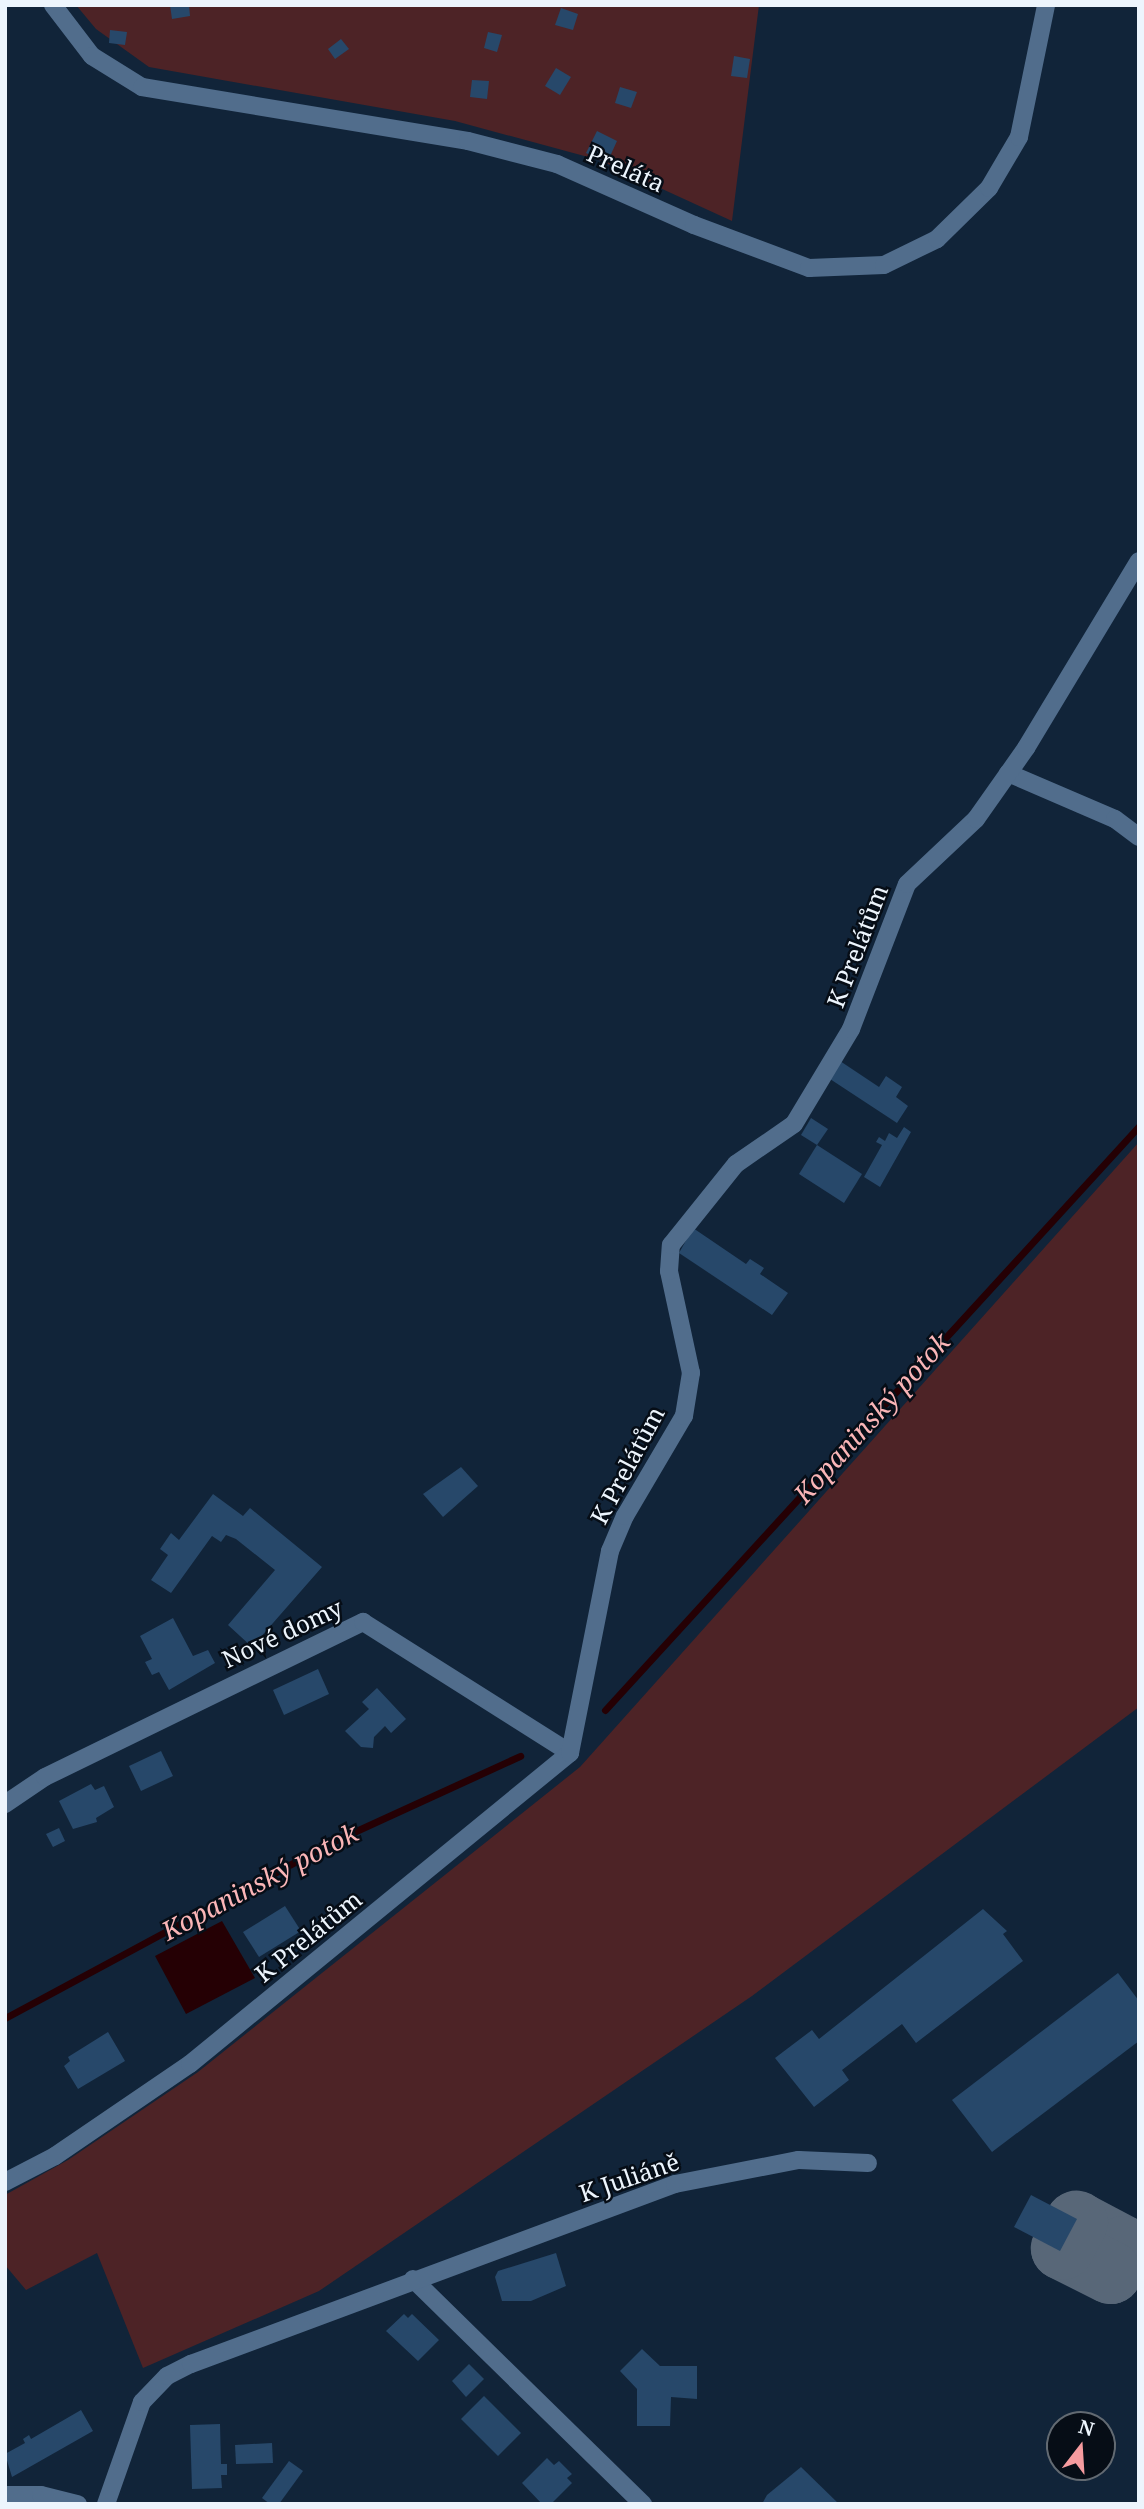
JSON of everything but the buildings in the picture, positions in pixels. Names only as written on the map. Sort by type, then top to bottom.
[{"type":"street","name":"Preláta","points":[[53,5],[92,56],[142,87],[468,141],[558,164],[694,225],[808,268],[884,265],[937,239],[989,188],[1019,137],[1046,5]]},
{"type":"street","name":"K Prelátům","points":[[5,2182],[55,2155],[190,2064],[570,1753],[610,1551],[625,1516],[684,1416],[691,1373],[669,1271],[671,1245],[736,1164],[794,1124],[851,1029],[907,884],[976,818],[1008,773],[1139,561]]},
{"type":"street","points":[[1008,773],[1115,819],[1139,837]]},
{"type":"street","name":"Nové domy","points":[[5,1804],[46,1777],[363,1622],[570,1753]]},
{"type":"street","name":"K Juliáně","points":[[106,2504],[134,2416],[167,2376],[413,2278],[675,2183],[799,2160],[868,2163]]},
{"type":"street","points":[[413,2278],[643,2504]]},
{"type":"street","points":[[5,2495],[41,2495],[78,2504]]},
{"type":"shaded area","points":[[76,5],[759,5],[732,221],[599,160],[455,121],[149,67],[96,29]]},
{"type":"shaded area","points":[[1139,1142],[1139,1707],[752,1996],[319,2291],[143,2368],[97,2253],[26,2290],[5,2265],[5,2195],[68,2160],[198,2072],[580,1767]]},
{"type":"shaded area","points":[[222,1921],[255,1978],[186,2014],[155,1956]]},
{"type":"waterway","name":"Kopaninský potok","points":[[605,1710],[1139,1126]]},
{"type":"waterway","name":"Kopaninský potok","points":[[5,2018],[332,1842],[520,1756]]},
{"type":"taxiway","points":[[1076,2222],[1123,2247],[1110,2272],[1062,2248],[1076,2222]]}]
